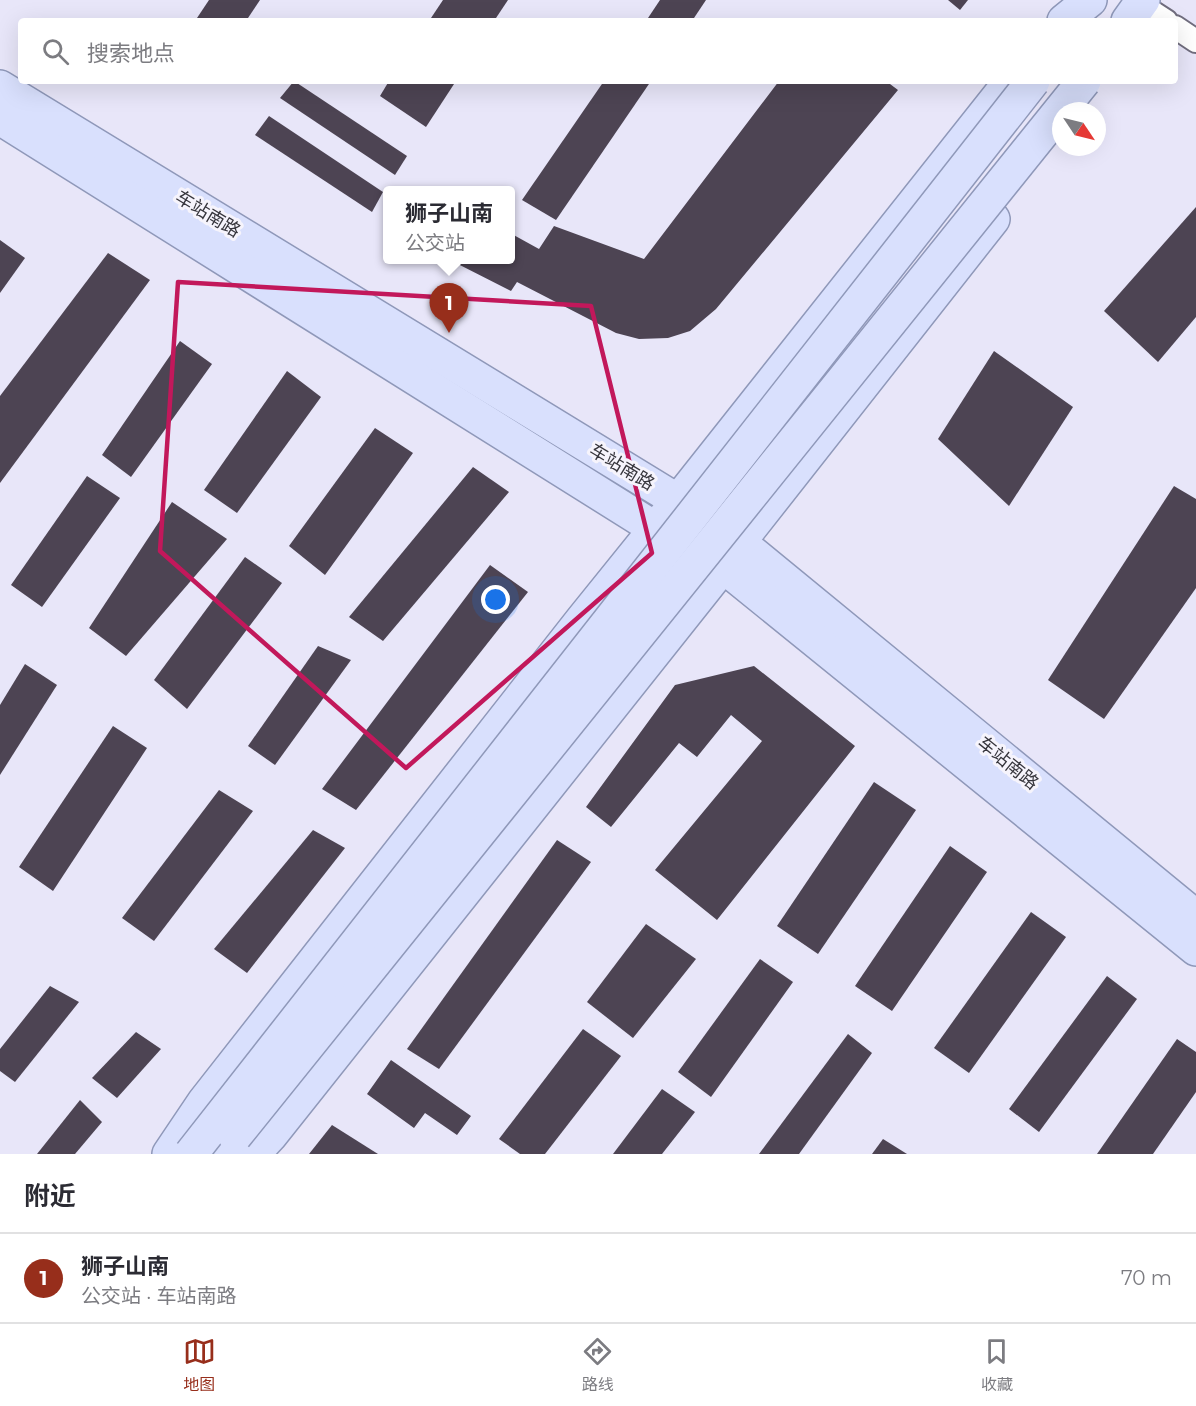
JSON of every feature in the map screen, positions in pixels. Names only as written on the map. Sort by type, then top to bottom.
[{"type":"main road","points":[[1068,18],[1090,0]]},
{"type":"main road","points":[[1082,18],[1097,0]]},
{"type":"main road","points":[[169,1154],[204,1102],[582,620],[1009,84]]},
{"type":"main road","points":[[191,1154],[1031,84]]},
{"type":"main road","points":[[220,1154],[1082,84]]},
{"type":"main road","points":[[1086,102],[1100,84]]},
{"type":"main road","name":"车站南路","points":[[0,87],[678,501],[731,554],[1196,949]]},
{"type":"main road","name":"车站南路","points":[[0,118],[656,529],[731,554],[1196,917]]},
{"type":"main road","points":[[253,1154],[555,778],[1052,144]]},
{"type":"street","points":[[1178,29],[1196,41]]},
{"type":"highlighted area","points":[[178,282],[591,306],[652,553],[406,768],[160,551]]},
{"type":"building","points":[[209,0],[260,0],[248,18],[197,18]]},
{"type":"building","points":[[443,0],[508,0],[496,18],[431,18]]},
{"type":"building","points":[[660,0],[706,0],[694,18],[648,18]]},
{"type":"building","points":[[948,0],[968,0],[960,10]]},
{"type":"building","points":[[292,84],[299,84],[407,156],[395,175],[280,98]]},
{"type":"building","points":[[387,84],[454,84],[426,127],[380,96]]},
{"type":"building","points":[[602,84],[649,84],[556,220],[522,200]]},
{"type":"building","points":[[777,84],[890,84],[898,90],[716,309],[690,331],[668,338],[639,339],[616,333],[517,282],[511,291],[458,264],[515,264],[515,236],[539,249],[554,226],[644,259]]},
{"type":"building","points":[[269,116],[383,192],[372,212],[255,135]]},
{"type":"building","points":[[1196,207],[1196,317],[1158,362],[1104,311]]},
{"type":"building","points":[[0,240],[25,258],[0,293]]},
{"type":"building","points":[[108,253],[150,280],[0,483],[0,396]]},
{"type":"building","points":[[180,341],[212,364],[131,477],[102,455]]},
{"type":"building","points":[[994,351],[1073,407],[1009,506],[938,439]]},
{"type":"building","points":[[287,371],[321,397],[237,513],[204,490]]},
{"type":"building","points":[[375,428],[413,453],[325,575],[289,546]]},
{"type":"building","points":[[473,467],[509,492],[383,641],[349,617]]},
{"type":"building","points":[[87,476],[120,498],[42,607],[11,585]]},
{"type":"building","points":[[1174,486],[1196,499],[1196,588],[1104,719],[1048,680]]},
{"type":"building","points":[[172,502],[227,539],[126,656],[89,628]]},
{"type":"building","points":[[245,557],[282,583],[187,709],[154,680]]},
{"type":"building","points":[[490,565],[528,592],[356,810],[322,789]]},
{"type":"building","points":[[318,646],[351,660],[275,765],[248,746]]},
{"type":"building","points":[[25,664],[57,685],[0,775],[0,705]]},
{"type":"building","points":[[754,666],[855,746],[717,920],[655,870],[762,741],[731,715],[697,757],[679,743],[611,827],[586,807],[675,685]]},
{"type":"building","points":[[113,726],[147,748],[53,891],[19,867]]},
{"type":"building","points":[[874,782],[916,810],[818,954],[777,926]]},
{"type":"building","points":[[219,790],[253,811],[154,941],[122,918]]},
{"type":"building","points":[[313,830],[345,848],[247,973],[214,949]]},
{"type":"building","points":[[557,840],[591,862],[439,1069],[407,1049]]},
{"type":"building","points":[[950,846],[987,872],[892,1011],[855,986]]},
{"type":"building","points":[[1031,912],[1066,937],[969,1073],[934,1048]]},
{"type":"building","points":[[646,924],[696,959],[633,1038],[587,1002]]},
{"type":"building","points":[[760,959],[793,982],[711,1097],[678,1072]]},
{"type":"building","points":[[1107,976],[1137,999],[1039,1132],[1009,1109]]},
{"type":"building","points":[[50,986],[79,1002],[15,1082],[0,1071],[0,1049]]},
{"type":"building","points":[[583,1029],[621,1056],[545,1154],[520,1154],[499,1139]]},
{"type":"building","points":[[136,1032],[161,1049],[117,1098],[92,1078]]},
{"type":"building","points":[[848,1034],[872,1053],[799,1154],[759,1154]]},
{"type":"building","points":[[1177,1039],[1196,1052],[1196,1092],[1153,1154],[1097,1154]]},
{"type":"building","points":[[391,1060],[471,1116],[457,1135],[425,1113],[414,1128],[367,1094]]},
{"type":"building","points":[[662,1089],[695,1112],[662,1154],[613,1154]]},
{"type":"building","points":[[80,1100],[102,1122],[75,1154],[37,1154]]},
{"type":"building","points":[[332,1125],[378,1154],[309,1154]]},
{"type":"building","points":[[883,1139],[907,1154],[872,1154]]},
{"type":"place","name":"狮子山南","points":[[449,333]]}]
